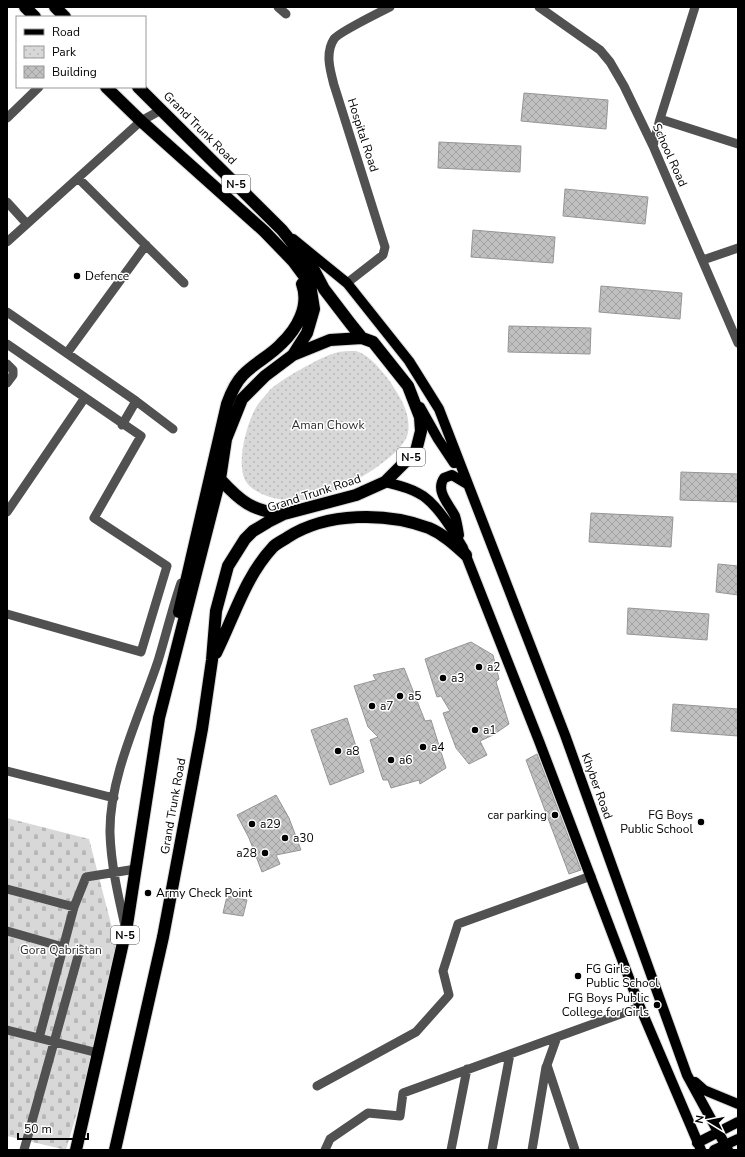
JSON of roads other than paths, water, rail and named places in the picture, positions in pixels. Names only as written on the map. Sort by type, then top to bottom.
[{"type":"highway","points":[[25,7],[34,16]]},
{"type":"highway","points":[[55,7],[64,16]]},
{"type":"highway","name":"N-5","points":[[76,1150],[126,931],[159,718],[220,479],[226,440],[242,399],[265,376],[293,355],[307,333],[314,309],[310,284],[293,261],[264,231],[141,121],[107,88]]},
{"type":"highway","name":"Grand Trunk Road","points":[[115,1150],[163,937],[212,660],[216,611],[221,588],[233,556],[253,531],[284,514],[356,495],[386,482],[416,451],[421,431],[420,418],[408,386],[373,342],[362,338],[324,289],[314,270],[282,230],[139,88]]},
{"type":"highway","points":[[159,718],[163,687],[227,404],[232,389],[243,374],[281,344],[298,323],[305,293],[293,261]]},
{"type":"highway","points":[[293,355],[330,340],[362,338]]},
{"type":"highway","points":[[220,479],[238,499],[268,512],[284,514]]},
{"type":"highway","points":[[212,660],[238,601],[260,562],[275,546],[301,529],[341,517],[392,519],[429,528],[451,541],[464,551]]},
{"type":"main road","points":[[282,230],[347,283],[409,360],[439,409],[462,474]]},
{"type":"main road","points":[[408,386],[438,439],[462,474]]},
{"type":"main road","name":"Khyber Road","points":[[462,474],[496,554],[565,735],[687,1075],[727,1148]]},
{"type":"main road","points":[[466,484],[452,475],[444,478],[441,485],[441,490],[455,516],[464,551],[539,741],[640,1007],[699,1146],[719,1132],[738,1122]]},
{"type":"main road","points":[[386,482],[404,486],[420,493],[450,526],[464,551]]},
{"type":"main road","points":[[687,1075],[704,1090],[738,1104]]},
{"type":"main road","points":[[714,1150],[727,1148],[738,1139]]},
{"type":"street","points":[[278,7],[286,14]]},
{"type":"street","name":"Hospital Road","points":[[347,283],[383,255],[385,247],[334,84],[330,69],[330,54],[334,38],[390,7]]},
{"type":"street","name":"School Road","points":[[539,7],[600,50],[610,62],[624,86],[653,146],[738,343]]},
{"type":"street","points":[[653,146],[695,7]]},
{"type":"street","points":[[7,118],[38,88]]},
{"type":"street","points":[[7,242],[141,121],[162,110]]},
{"type":"street","points":[[660,119],[738,144]]},
{"type":"street","points":[[78,178],[184,283]]},
{"type":"street","points":[[7,202],[27,224]]},
{"type":"street","points":[[67,353],[146,245]]},
{"type":"street","points":[[703,260],[738,248]]},
{"type":"street","points":[[7,312],[173,429]]},
{"type":"street","points":[[7,344],[84,399],[141,436],[94,518],[168,566],[141,652],[7,614]]},
{"type":"street","points":[[7,364],[13,370],[13,375],[7,382]]},
{"type":"street","points":[[7,512],[84,399]]},
{"type":"street","points":[[122,425],[136,402]]},
{"type":"street","points":[[126,931],[113,873],[110,832],[116,783],[158,660],[170,613],[193,549]]},
{"type":"street","points":[[7,771],[114,798]]},
{"type":"street","points":[[39,1038],[74,907],[86,877],[136,869]]},
{"type":"street","points":[[317,1086],[416,1032],[449,995],[443,971],[458,924],[591,876]]},
{"type":"street","points":[[7,888],[74,907]]},
{"type":"street","points":[[7,931],[63,947]]},
{"type":"street","points":[[24,1150],[80,949]]},
{"type":"street","points":[[325,1150],[330,1139],[368,1113],[400,1116],[403,1093],[640,1007]]},
{"type":"street","points":[[7,1030],[98,1053]]},
{"type":"street","points":[[532,1150],[547,1065],[557,1037]]},
{"type":"street","points":[[492,1150],[510,1054]]},
{"type":"street","points":[[547,1065],[575,1150]]},
{"type":"street","points":[[450,1150],[467,1069]]},
{"type":"place","name":"Defence","points":[[77,276]]},
{"type":"place","name":"a2","points":[[479,667]]},
{"type":"place","name":"a3","points":[[443,678]]},
{"type":"place","name":"a5","points":[[400,696]]},
{"type":"place","name":"a7","points":[[372,706]]},
{"type":"place","name":"a1","points":[[475,730]]},
{"type":"place","name":"a4","points":[[423,747]]},
{"type":"place","name":"a8","points":[[338,751]]},
{"type":"place","name":"a6","points":[[391,760]]},
{"type":"place","name":"car parking","points":[[555,815]]},
{"type":"place","name":"FG Boys Public School","points":[[701,822]]},
{"type":"place","name":"a29","points":[[252,824]]},
{"type":"place","name":"a30","points":[[285,838]]},
{"type":"place","name":"a28","points":[[265,853]]},
{"type":"place","name":"Army Check Point","points":[[148,893]]},
{"type":"place","name":"FG Girls Public School","points":[[578,976]]},
{"type":"place","name":"FG Boys Public College for Girls","points":[[657,1005]]},
{"type":"park label","name":"Aman Chowk","points":[[328,425]]},
{"type":"park label","name":"Gora Qabristan","points":[[61,950]]}]
